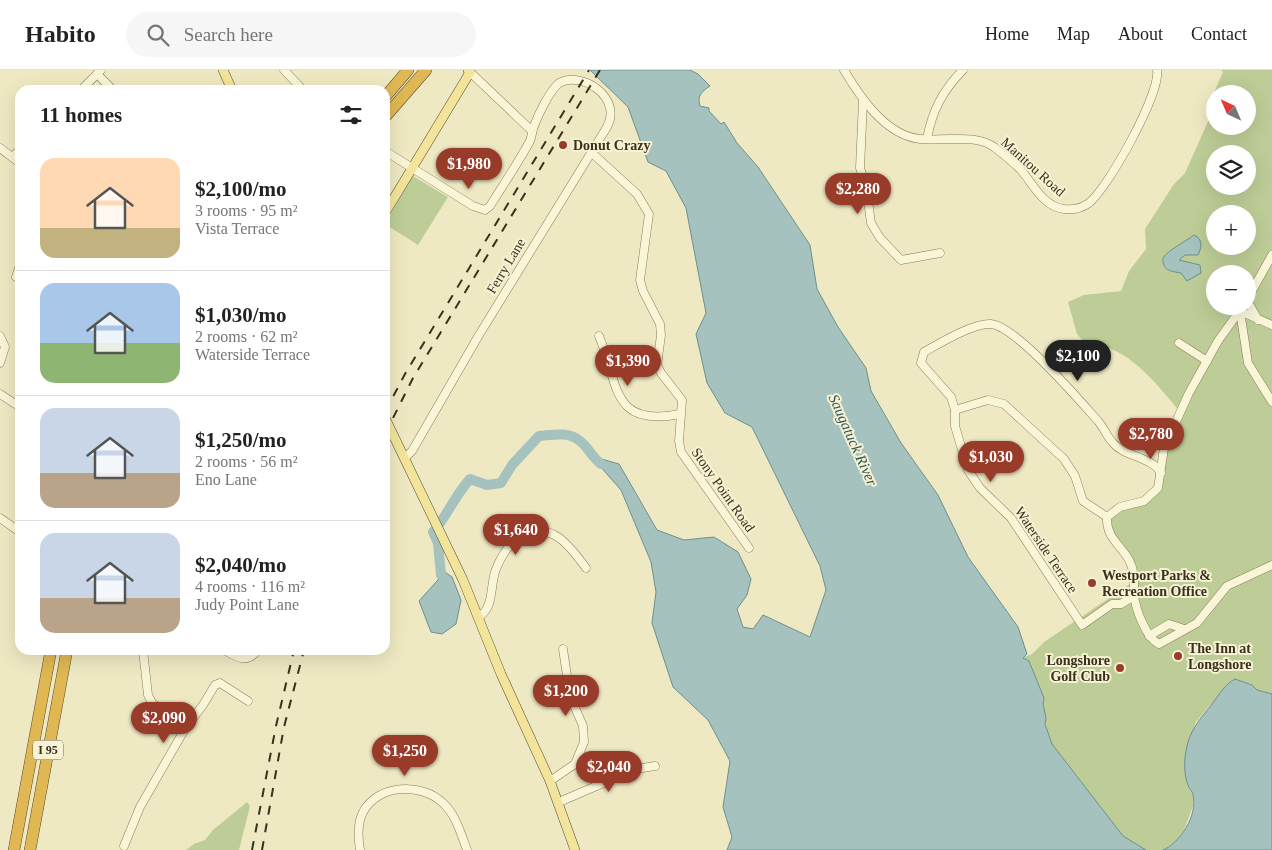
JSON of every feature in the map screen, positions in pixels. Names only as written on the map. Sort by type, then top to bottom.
[{"type":"highway","points":[[390,91],[408,70]]},
{"type":"highway","points":[[390,111],[426,70]]},
{"type":"highway","name":"I 95","points":[[14,850],[50,655]]},
{"type":"highway","name":"I 95","points":[[30,850],[66,655]]},
{"type":"main road","points":[[223,70],[230,85]]},
{"type":"main road","points":[[390,205],[469,71]]},
{"type":"main road","points":[[390,428],[479,617],[511,699],[550,781],[575,850]]},
{"type":"street","points":[[284,70],[298,85]]},
{"type":"street","name":"Manitou Road","points":[[844,70],[863,101],[891,126],[905,135],[927,139],[979,140],[992,146],[1021,171],[1050,204],[1062,209],[1076,209],[1088,204],[1109,177],[1146,113],[1155,92],[1157,70]]},
{"type":"street","points":[[927,139],[937,103],[963,70]]},
{"type":"street","points":[[390,154],[476,208],[485,210],[490,206],[530,141],[532,131],[469,71]]},
{"type":"street","points":[[86,85],[99,72],[109,85]]},
{"type":"street","name":"Ferry Lane","points":[[405,458],[412,451],[479,335],[608,124],[612,112],[608,100],[598,87],[581,77],[562,81],[554,88],[532,131]]},
{"type":"street","points":[[863,101],[860,168],[866,186],[871,223],[880,238],[901,260],[940,254]]},
{"type":"street","points":[[0,148],[15,160]]},
{"type":"street","name":"Stony Point Road","points":[[591,152],[638,194],[648,214],[640,280],[643,291],[660,324],[661,335],[657,365],[682,400],[679,441],[682,452],[750,548]]},
{"type":"street","points":[[12,158],[15,155]]},
{"type":"street","points":[[1256,284],[1272,255]]},
{"type":"street","points":[[1146,461],[1158,459],[1163,453],[1189,393],[1237,315]]},
{"type":"street","points":[[1242,315],[1248,363],[1272,402]]},
{"type":"street","points":[[1250,315],[1272,325]]},
{"type":"street","points":[[1255,315],[1258,320]]},
{"type":"street","name":"Waterside Terrace","points":[[1134,596],[1121,604],[1112,604],[1082,625],[1011,518],[980,488],[968,470],[955,426],[955,410],[951,397],[943,385],[920,362],[921,357],[924,352],[970,329],[986,324],[997,325],[1006,330],[1044,362],[1098,422],[1117,447],[1146,461]]},
{"type":"street","points":[[0,336],[5,347],[0,363]]},
{"type":"street","points":[[599,336],[606,352],[610,373],[626,406],[634,413],[644,417],[664,417],[680,414]]},
{"type":"street","points":[[1179,342],[1207,361]]},
{"type":"street","points":[[0,394],[15,404]]},
{"type":"street","points":[[955,410],[988,400],[1004,404],[1064,459],[1075,476],[1083,501],[1108,517]]},
{"type":"street","points":[[1108,517],[1120,507],[1144,501],[1152,495],[1158,488],[1163,453]]},
{"type":"street","points":[[1146,461],[1154,465],[1161,473]]},
{"type":"street","points":[[1108,517],[1109,534],[1130,561],[1133,569],[1134,596],[1149,636],[1159,644],[1202,619],[1227,586],[1272,565]]},
{"type":"street","points":[[0,518],[15,528]]},
{"type":"street","points":[[479,617],[489,606],[495,572],[502,558],[515,540],[526,533],[539,530],[554,535],[568,546],[586,568]]},
{"type":"street","points":[[1149,636],[1169,624],[1184,629]]},
{"type":"street","points":[[550,781],[575,764],[584,742],[583,726],[570,696],[563,649]]},
{"type":"street","points":[[144,655],[148,695],[152,703],[186,727]]},
{"type":"street","points":[[236,655],[247,660],[254,655]]},
{"type":"street","points":[[124,846],[140,807],[186,727],[215,685],[220,683],[248,701]]},
{"type":"street","points":[[558,802],[636,770],[655,766]]},
{"type":"street","points":[[360,850],[359,828],[367,807],[384,793],[404,788],[425,792],[444,804],[454,816],[468,850]]},
{"type":"green space","points":[[1221,70],[1272,70],[1272,694],[1257,690],[1248,683],[1210,705],[1196,722],[1186,751],[1187,784],[1193,796],[1193,806],[1184,830],[1176,842],[1163,850],[1146,850],[1123,836],[1080,783],[1052,744],[1047,732],[1043,704],[1044,698],[1029,661],[1022,658],[1032,654],[1044,642],[1130,584],[1133,570],[1112,534],[1110,517],[1148,501],[1157,494],[1160,489],[1166,450],[1182,414],[1151,379],[1128,358],[1115,350],[1086,344],[1077,334],[1068,302],[1084,295],[1121,291],[1129,271],[1146,249],[1145,229],[1174,184],[1185,173],[1206,126],[1206,135],[1256,135],[1256,85],[1217,85],[1223,72]]},
{"type":"green space","points":[[413,176],[448,197],[418,245],[390,227],[390,215]]},
{"type":"green space","points":[[247,802],[250,806],[239,850],[186,850],[194,844],[205,840],[213,830]]},
{"type":"water","name":"Saugatuck River","points":[[590,70],[690,70],[698,74],[710,86],[700,94],[700,106],[709,108],[709,111],[721,124],[724,122],[737,143],[758,167],[810,245],[817,289],[838,327],[866,368],[871,391],[901,443],[938,495],[968,557],[1018,627],[1027,654],[1023,658],[1029,661],[1044,698],[1045,724],[1052,744],[1123,836],[1146,850],[727,850],[732,837],[723,807],[730,761],[708,720],[673,687],[652,623],[656,592],[651,562],[621,490],[591,456],[619,464],[657,530],[684,540],[714,537],[738,552],[751,579],[747,595],[737,609],[743,627],[753,629],[763,615],[810,637],[826,590],[820,566],[752,427],[725,413],[707,383],[696,334],[706,313],[686,208],[666,171],[648,162],[628,107]]},
{"type":"water","points":[[1194,235],[1201,243],[1198,255],[1185,255],[1179,260],[1200,265],[1201,273],[1187,281],[1181,273],[1166,268],[1163,258]]},
{"type":"water","points":[[445,572],[452,577],[461,600],[456,624],[442,634],[431,632],[419,601]]},
{"type":"water","points":[[1235,679],[1252,685],[1257,690],[1272,694],[1272,850],[1163,850],[1181,835],[1193,811],[1193,794],[1187,781],[1185,768],[1187,744],[1192,731],[1222,690]]},
{"type":"waterway","points":[[441,575],[438,543],[433,532],[470,479],[487,485],[501,483],[512,465],[539,436],[560,434],[575,438],[583,443],[601,464]]},
{"type":"railway","points":[[390,402],[405,374],[589,70]]},
{"type":"railway","points":[[390,424],[413,378],[600,70]]},
{"type":"railway","points":[[252,850],[276,726],[293,655]]},
{"type":"railway","points":[[262,850],[284,727],[303,655]]},
{"type":"place","name":"Donut Crazy","points":[[563,145]]},
{"type":"place","name":"Westport Parks & Recreation Office","points":[[1092,583]]},
{"type":"place","name":"The Inn at Longshore","points":[[1178,656]]},
{"type":"place","name":"Longshore Golf Club","points":[[1120,668]]}]
